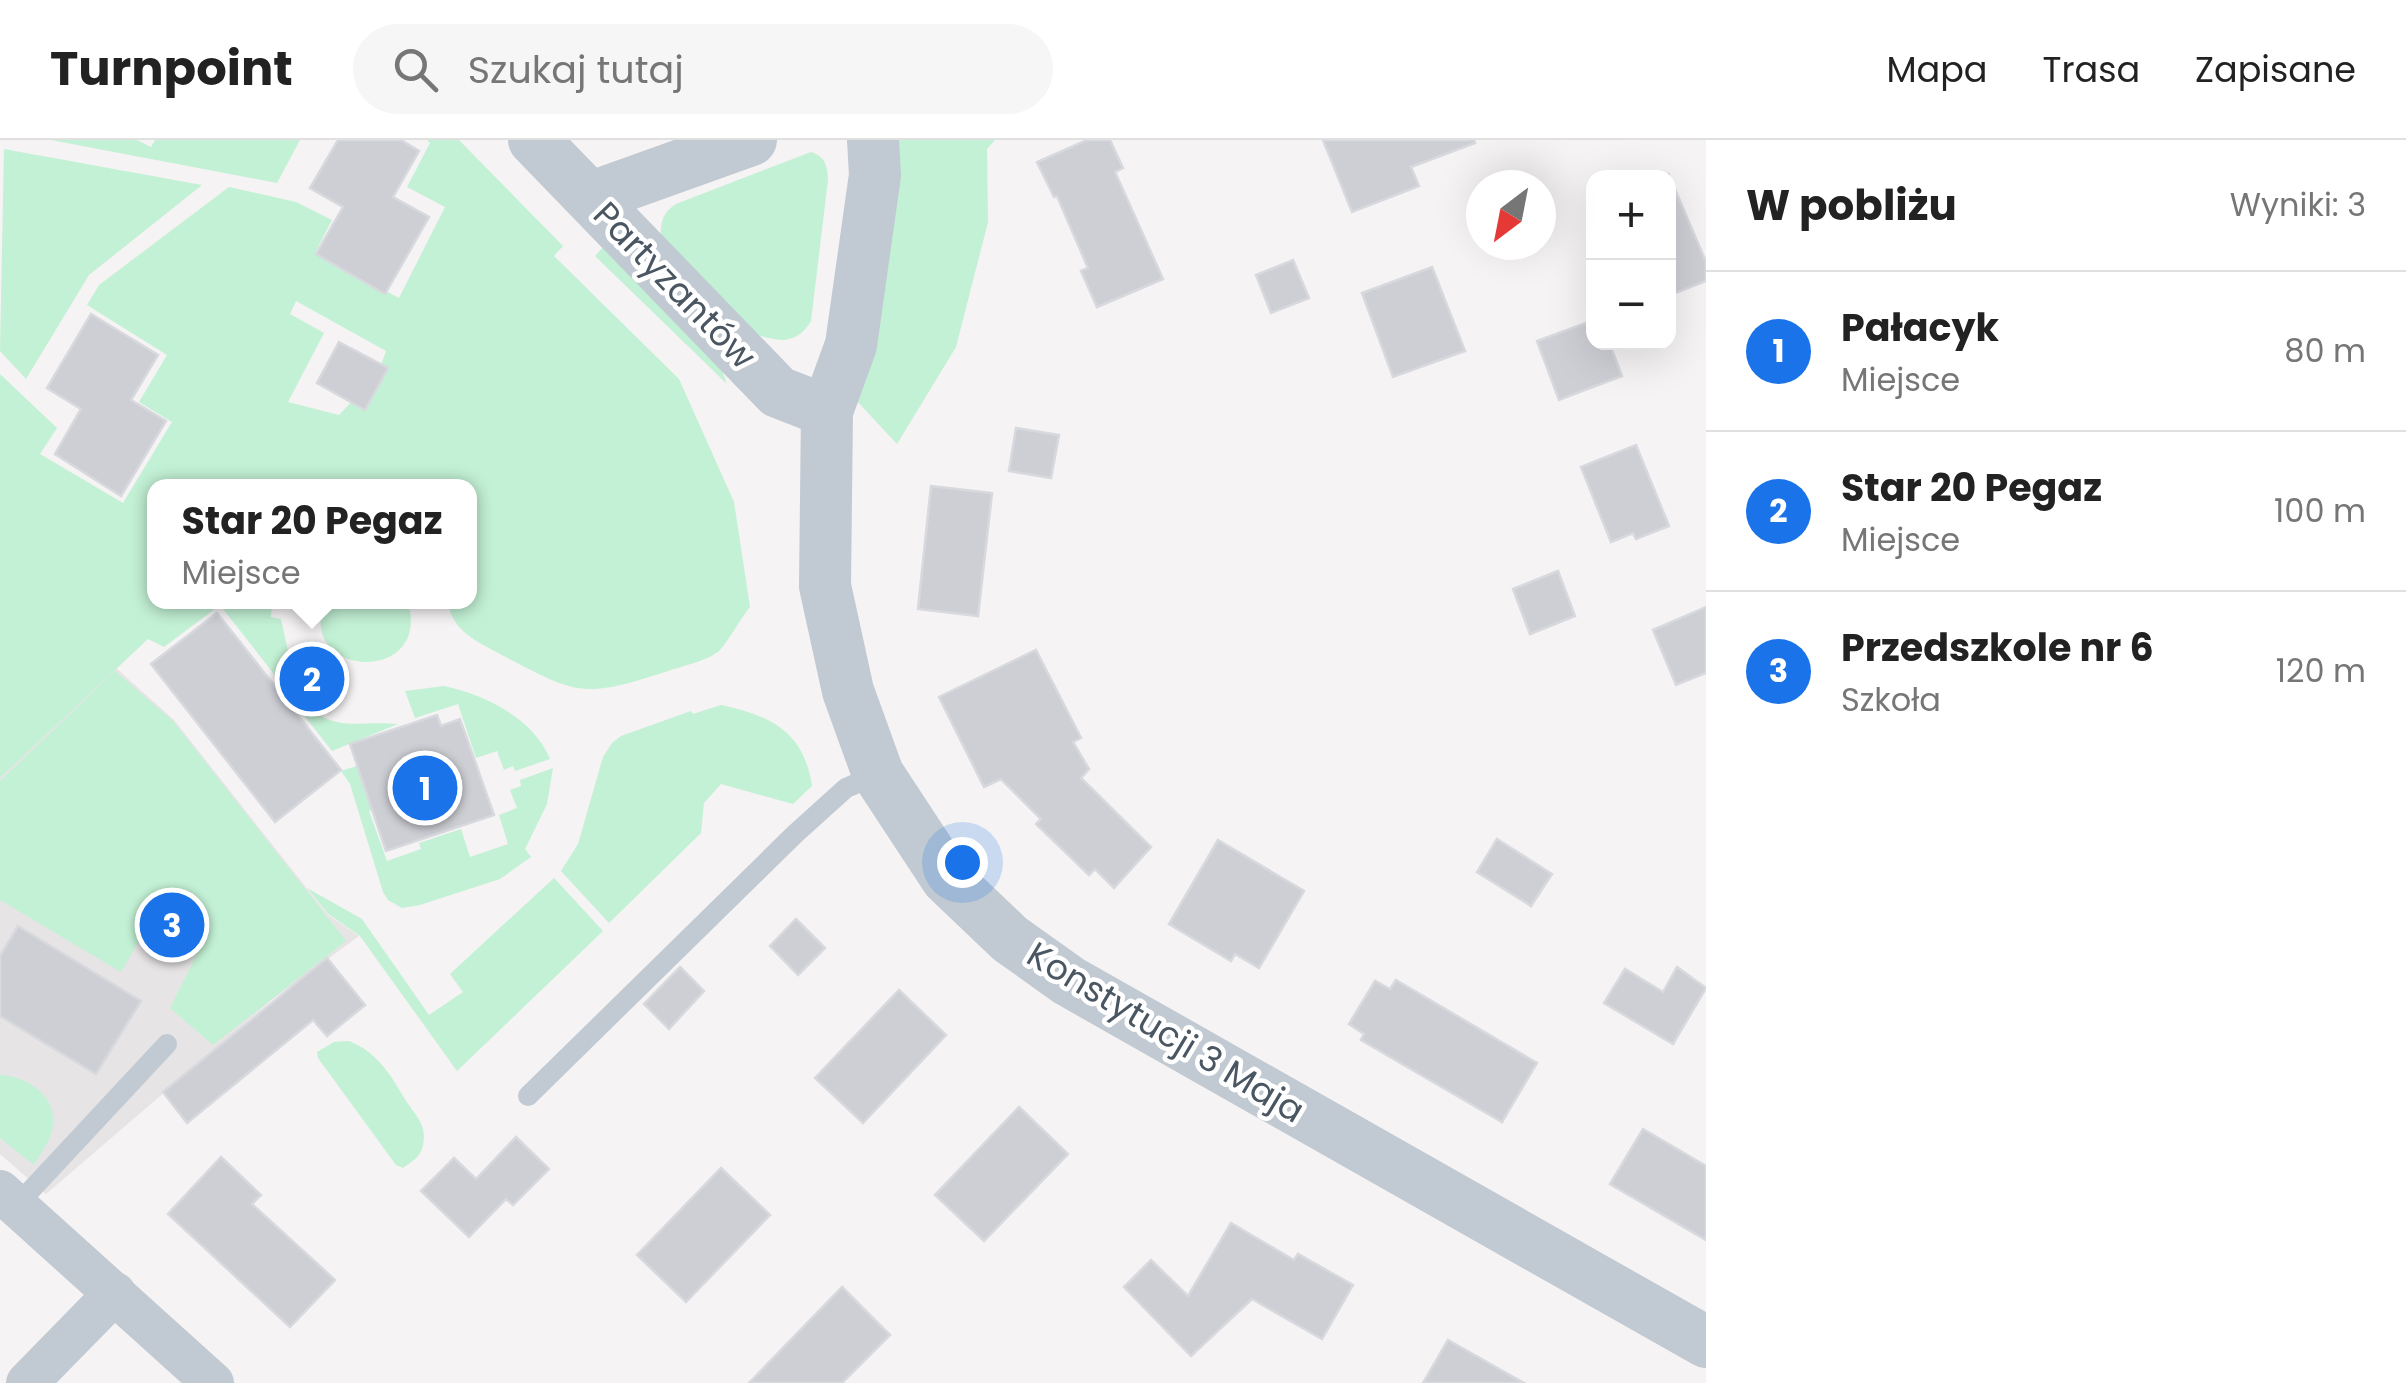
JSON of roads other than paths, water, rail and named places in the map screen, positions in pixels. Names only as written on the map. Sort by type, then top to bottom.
[{"type":"street","name":"Partyzantów","points":[[534,140],[778,392],[827,411]]},
{"type":"street","points":[[592,198],[698,149],[751,140]]},
{"type":"street","points":[[827,411],[817,360],[843,170],[854,140]]},
{"type":"street","name":"Konstytucji 3 Maja","points":[[873,140],[875,174],[850,345],[827,411],[824,586],[848,691],[878,774],[901,813],[956,888],[1010,939],[1069,981],[1706,1342]]},
{"type":"street","points":[[8,1199],[213,1383]]},
{"type":"street","points":[[27,1383],[115,1293]]},
{"type":"lane","points":[[528,1096],[795,834],[846,788],[878,774]]},
{"type":"lane","points":[[8,1199],[167,1044]]},
{"type":"place","name":"Star 20 Pegaz","points":[[312,679]]},
{"type":"place","name":"Pałacyk","points":[[425,788]]},
{"type":"place","name":"Przedszkole nr 6","points":[[172,925]]}]
